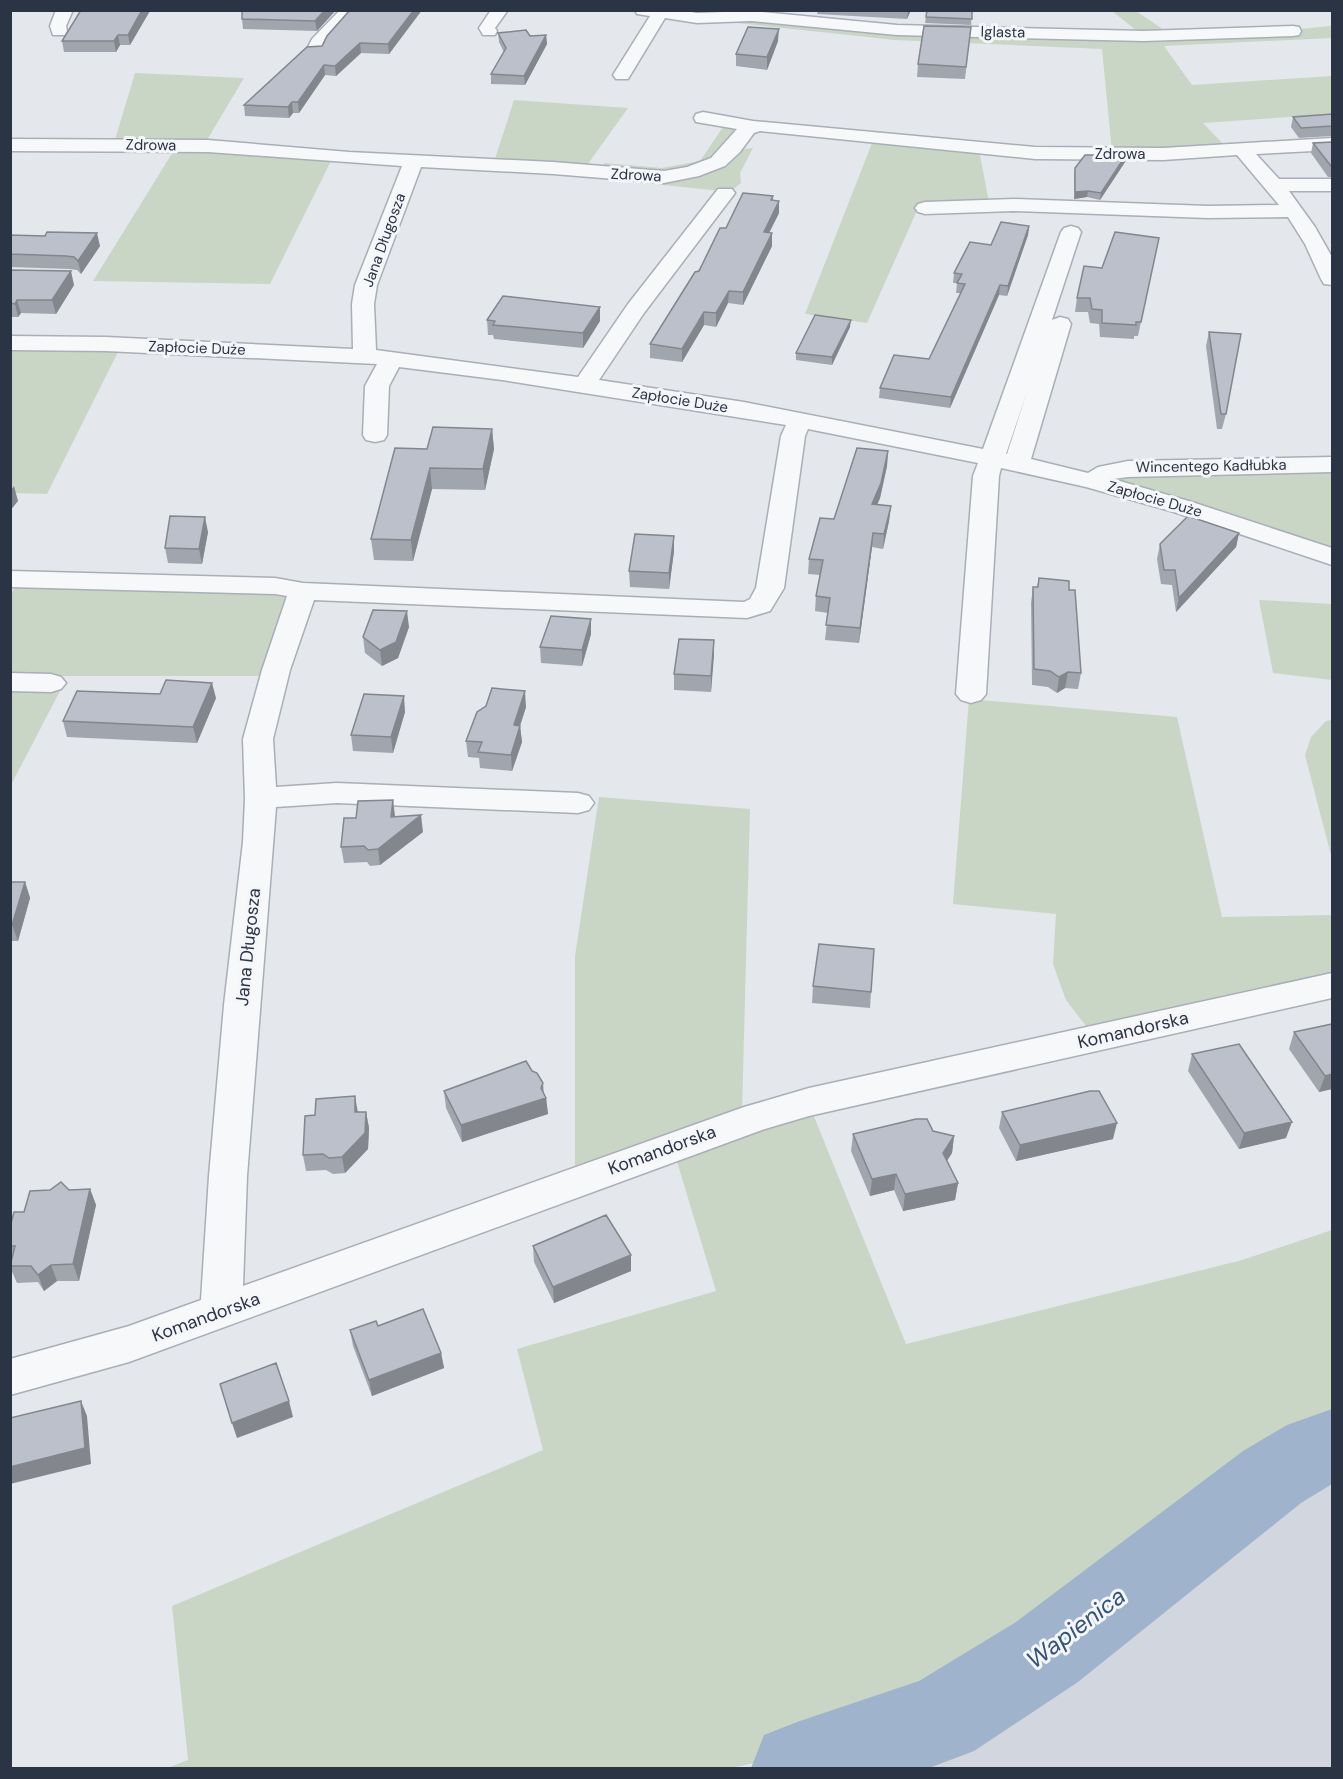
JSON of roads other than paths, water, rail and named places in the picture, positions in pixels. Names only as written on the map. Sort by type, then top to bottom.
[{"type":"street","points":[[59,31],[58,26],[65,10]]},
{"type":"street","points":[[315,51],[318,43],[350,10]]},
{"type":"street","points":[[489,32],[487,28],[500,10]]},
{"type":"street","points":[[622,75],[651,12]]},
{"type":"street","name":"Iglasta","points":[[651,12],[708,19],[740,15],[888,29],[1144,36],[1293,31]]},
{"type":"street","points":[[708,19],[783,31],[888,41]]},
{"type":"street","points":[[703,118],[753,126]]},
{"type":"street","name":"Zdrowa","points":[[10,145],[208,146],[413,162],[553,168],[664,177],[692,172],[718,162],[753,126],[1035,153],[1145,154],[1243,151],[1332,144]]},
{"type":"street","points":[[1243,151],[1275,185],[1294,212],[1326,263],[1332,279]]},
{"type":"street","name":"Jana Długosza","points":[[365,356],[363,304],[366,285],[413,162]]},
{"type":"street","points":[[1275,185],[1332,185]]},
{"type":"street","points":[[584,385],[636,309],[725,192]]},
{"type":"street","points":[[925,208],[1014,206],[1208,212],[1294,212]]},
{"type":"street","points":[[1010,456],[1071,232]]},
{"type":"street","points":[[971,694],[983,497],[1010,456],[1077,269]]},
{"type":"street","name":"Zapłocie Duże","points":[[10,343],[106,344],[365,356],[584,385],[1010,456],[1068,458],[1100,476],[1332,558]]},
{"type":"street","points":[[375,435],[377,386],[392,359]]},
{"type":"street","points":[[10,579],[275,586],[303,591],[747,610],[760,605],[770,588],[793,436],[800,420]]},
{"type":"street","name":"Wincentego Kadłubka","points":[[1100,476],[1128,469],[1332,464]]},
{"type":"street","name":"Jana Długosza","points":[[221,1311],[228,1176],[242,1005],[259,842],[261,799],[258,740],[262,717],[303,591]]},
{"type":"street","points":[[10,682],[51,683]]},
{"type":"street","points":[[261,799],[337,793],[578,803]]},
{"type":"street","name":"Komandorska","points":[[10,1377],[129,1344],[757,1117],[809,1102],[1332,986]]},
{"type":"waterway","name":"Wapienica","points":[[797,1768],[942,1719],[1047,1652],[1272,1477],[1316,1451],[1332,1445]]}]
